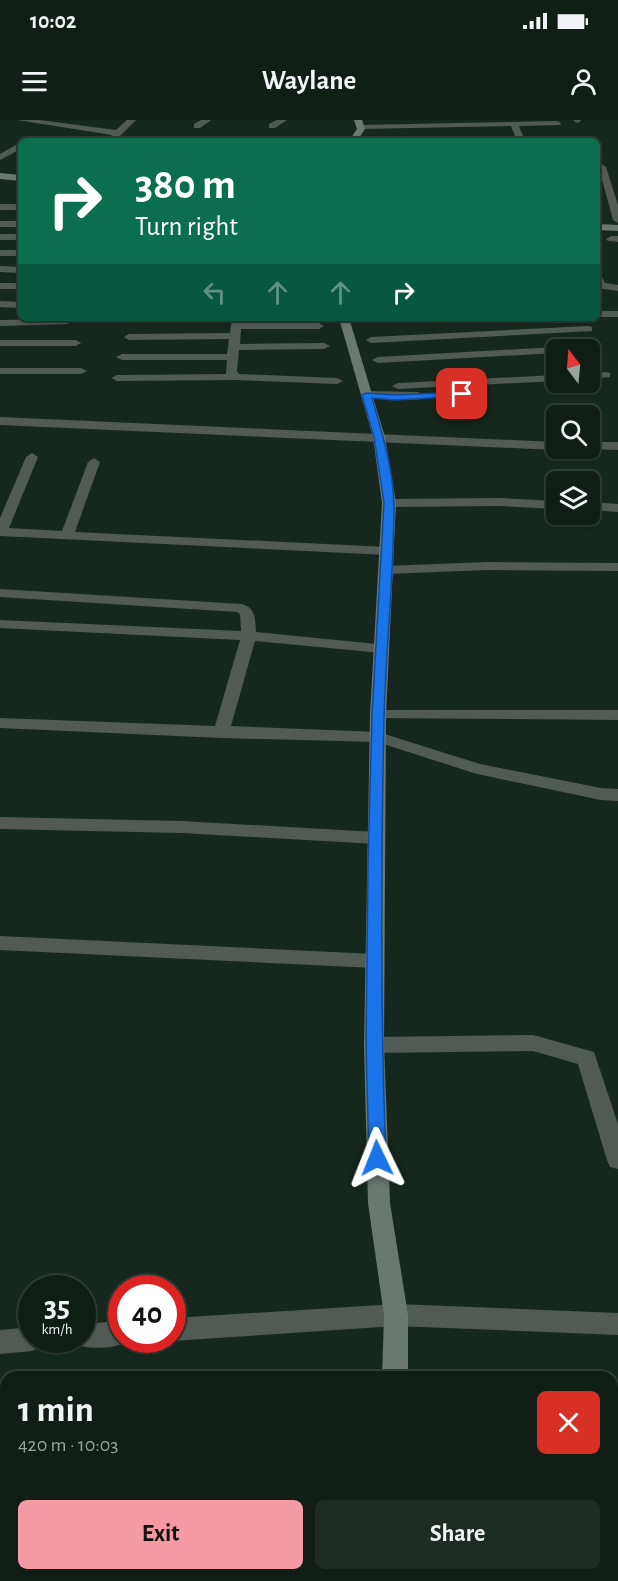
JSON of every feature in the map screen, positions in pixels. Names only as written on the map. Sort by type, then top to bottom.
[{"type":"street","points":[[21,120],[118,133]]},
{"type":"street","points":[[113,138],[132,120]]},
{"type":"street","points":[[197,126],[207,120]]},
{"type":"street","points":[[272,126],[283,120]]},
{"type":"street","points":[[357,130],[525,122],[555,123],[559,135]]},
{"type":"street","points":[[514,124],[520,138]]},
{"type":"street","points":[[357,130],[494,133]]},
{"type":"street","points":[[9,142],[18,144]]},
{"type":"street","points":[[0,157],[18,147]]},
{"type":"street","points":[[600,166],[618,220]]},
{"type":"street","points":[[0,176],[18,178]]},
{"type":"street","points":[[0,207],[18,207]]},
{"type":"street","points":[[0,224],[18,224]]},
{"type":"street","points":[[600,227],[618,228]]},
{"type":"street","points":[[0,237],[18,237]]},
{"type":"street","points":[[0,253],[18,253]]},
{"type":"street","points":[[0,269],[18,270]]},
{"type":"street","points":[[600,284],[601,286],[618,288]]},
{"type":"street","points":[[0,286],[18,286]]},
{"type":"street","points":[[0,304],[18,305]]},
{"type":"street","points":[[600,314],[618,314]]},
{"type":"street","points":[[0,322],[18,319]]},
{"type":"street","points":[[5,346],[19,321]]},
{"type":"street","points":[[49,321],[64,322]]},
{"type":"street","points":[[345,321],[379,437],[389,503],[378,715],[374,1045],[379,1203],[396,1315],[395,1371]]},
{"type":"street","points":[[122,357],[235,337],[319,326]]},
{"type":"street","points":[[371,340],[489,330],[588,329]]},
{"type":"street","points":[[489,330],[510,366]]},
{"type":"street","points":[[129,337],[235,337],[324,346]]},
{"type":"street","points":[[235,337],[231,372],[236,377]]},
{"type":"street","points":[[5,346],[76,343]]},
{"type":"street","points":[[398,386],[510,366],[546,353]]},
{"type":"street","points":[[378,360],[510,366],[546,375]]},
{"type":"street","points":[[0,371],[81,371]]},
{"type":"street","points":[[600,375],[606,375]]},
{"type":"street","points":[[117,378],[236,377],[337,381]]},
{"type":"street","points":[[366,395],[395,398],[506,392]]},
{"type":"street","points":[[0,421],[546,445]]},
{"type":"street","points":[[600,446],[618,446]]},
{"type":"street","points":[[32,457],[0,532],[387,551]]},
{"type":"street","points":[[67,536],[94,462]]},
{"type":"street","points":[[389,503],[501,502],[546,504]]},
{"type":"street","points":[[600,507],[618,508]]},
{"type":"street","points":[[386,570],[488,566],[618,567]]},
{"type":"street","points":[[0,593],[235,606],[247,614],[249,636],[221,733]]},
{"type":"street","points":[[0,624],[249,636],[381,648]]},
{"type":"street","points":[[378,715],[618,715]]},
{"type":"street","points":[[0,723],[221,733],[378,737],[477,769],[602,794],[618,795]]},
{"type":"street","points":[[0,823],[181,827],[376,838]]},
{"type":"street","points":[[0,943],[374,961]]},
{"type":"street","points":[[374,1045],[533,1043],[587,1058],[618,1160]]},
{"type":"street","points":[[186,1329],[396,1315],[618,1324]]},
{"type":"street","points":[[0,1342],[18,1341]]},
{"type":"route","points":[[377,1158],[374,1045],[375,866],[378,715],[389,503],[379,437],[366,395],[395,398],[462,394]]}]
